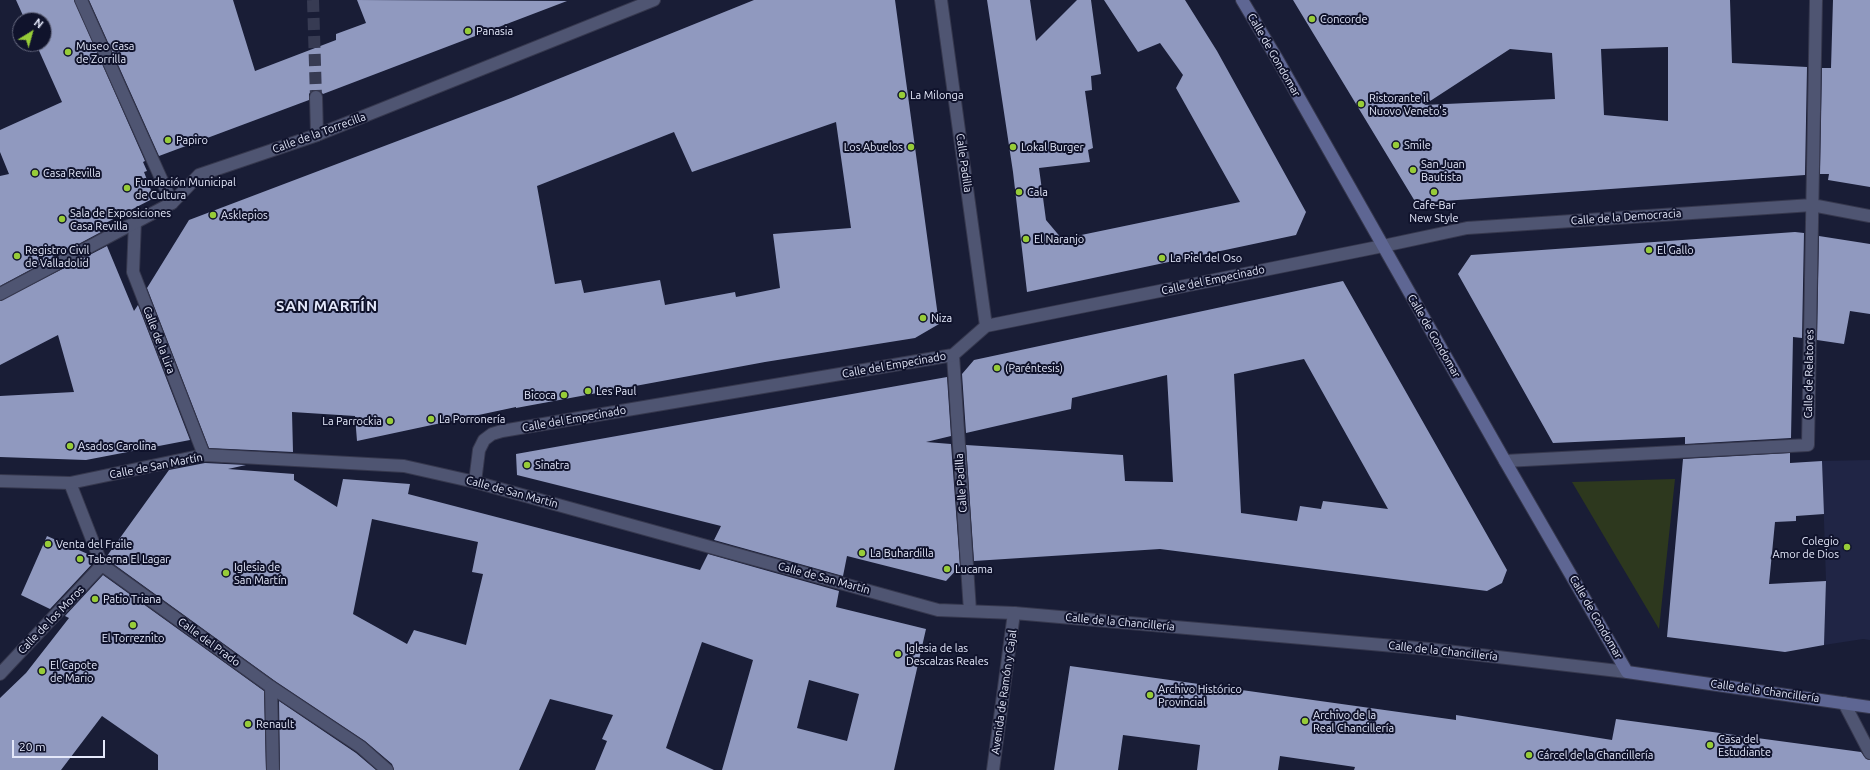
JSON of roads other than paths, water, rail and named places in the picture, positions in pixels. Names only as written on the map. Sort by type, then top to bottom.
[{"type":"main road","name":"Calle de Gondomar","points":[[1242,0],[1505,461],[1628,672]]},
{"type":"main road","name":"Calle de la Chancillería","points":[[1628,672],[1870,707]]},
{"type":"street","points":[[81,0],[172,202]]},
{"type":"street","name":"Calle de la Torrecilla","points":[[0,294],[172,202],[199,175],[317,135],[654,0]]},
{"type":"street","name":"Calle Padilla","points":[[941,0],[986,326]]},
{"type":"street","name":"Calle de Relatores","points":[[1505,461],[1808,445],[1816,0]]},
{"type":"street","points":[[316,97],[317,135]]},
{"type":"street","name":"Calle de la Democracia","points":[[1383,246],[1467,228],[1812,205],[1870,216]]},
{"type":"street","name":"Calle de la Lira","points":[[135,221],[133,272],[204,455]]},
{"type":"street","name":"Calle del Empecinado","points":[[475,482],[478,450],[484,440],[492,434],[502,431],[953,355],[986,326],[1383,246]]},
{"type":"street","name":"Calle Padilla","points":[[953,355],[970,612]]},
{"type":"street","name":"Calle de San Martín","points":[[0,481],[70,483],[204,455],[404,466],[475,482],[938,610],[1014,613]]},
{"type":"street","points":[[70,483],[102,565]]},
{"type":"street","name":"Calle de los Moros","points":[[0,674],[102,565]]},
{"type":"street","name":"Calle del Prado","points":[[102,565],[271,687],[361,747],[387,770]]},
{"type":"street","name":"Calle de la Chancillería","points":[[1014,613],[1429,649],[1628,672]]},
{"type":"street","name":"Avenida de Ramón y Cajal","points":[[993,770],[1014,613]]},
{"type":"street","points":[[271,687],[273,770]]},
{"type":"street","points":[[1844,703],[1870,753]]},
{"type":"tunnel","points":[[313,0],[316,97]]},
{"type":"place","name":"Concorde","points":[[1312,19]]},
{"type":"place","name":"Panasia","points":[[468,31]]},
{"type":"place","name":"Museo Casa de Zorrilla","points":[[68,52]]},
{"type":"place","name":"La Milonga","points":[[902,95]]},
{"type":"place","name":"Ristorante il Nuovo Veneto's","points":[[1361,104]]},
{"type":"place","name":"Papiro","points":[[168,140]]},
{"type":"place","name":"Smile","points":[[1396,145]]},
{"type":"place","name":"Los Abuelos","points":[[911,147]]},
{"type":"place","name":"Lokal Burger","points":[[1013,147]]},
{"type":"place","name":"San Juan Bautista","points":[[1413,170]]},
{"type":"place","name":"Casa Revilla","points":[[35,173]]},
{"type":"place","name":"Fundación Municipal de Cultura","points":[[127,188]]},
{"type":"place","name":"Cala","points":[[1019,192]]},
{"type":"place","name":"Cafe-Bar New Style","points":[[1434,192]]},
{"type":"place","name":"Asklepios","points":[[213,215]]},
{"type":"place","name":"Sala de Exposiciones Casa Revilla","points":[[62,219]]},
{"type":"place","name":"El Naranjo","points":[[1026,239]]},
{"type":"place","name":"El Gallo","points":[[1649,250]]},
{"type":"place","name":"Registro Civil de Valladolid","points":[[17,256]]},
{"type":"place","name":"La Piel del Oso","points":[[1162,258]]},
{"type":"place","name":"Niza","points":[[923,318]]},
{"type":"place","name":"(Paréntesis)","points":[[997,368]]},
{"type":"place","name":"Les Paul","points":[[588,391]]},
{"type":"place","name":"Bicoca","points":[[564,395]]},
{"type":"place","name":"La Porronería","points":[[431,419]]},
{"type":"place","name":"La Parrockia","points":[[390,421]]},
{"type":"place","name":"Asados Carolina","points":[[70,446]]},
{"type":"place","name":"Sinatra","points":[[527,465]]},
{"type":"place","name":"Venta del Fraile","points":[[48,544]]},
{"type":"place","name":"Colegio Amor de Dios","points":[[1847,547]]},
{"type":"place","name":"La Buhardilla","points":[[862,553]]},
{"type":"place","name":"Taberna El Lagar","points":[[80,559]]},
{"type":"place","name":"Lucama","points":[[947,569]]},
{"type":"place","name":"Iglesia de San Martín","points":[[226,573]]},
{"type":"place","name":"Patio Triana","points":[[95,599]]},
{"type":"place","name":"El Torreznito","points":[[133,625]]},
{"type":"place","name":"Iglesia de las Descalzas Reales","points":[[898,654]]},
{"type":"place","name":"El Capote de Mario","points":[[42,671]]},
{"type":"place","name":"Archivo Histórico Provincial","points":[[1150,695]]},
{"type":"place","name":"Archivo de la Real Chancillería","points":[[1305,721]]},
{"type":"place","name":"Renault","points":[[248,724]]},
{"type":"place","name":"Casa del Estudiante","points":[[1710,745]]},
{"type":"place","name":"Cárcel de la Chancillería","points":[[1529,755]]},
{"type":"district","name":"SAN MARTÍN","points":[[327,306]]}]
